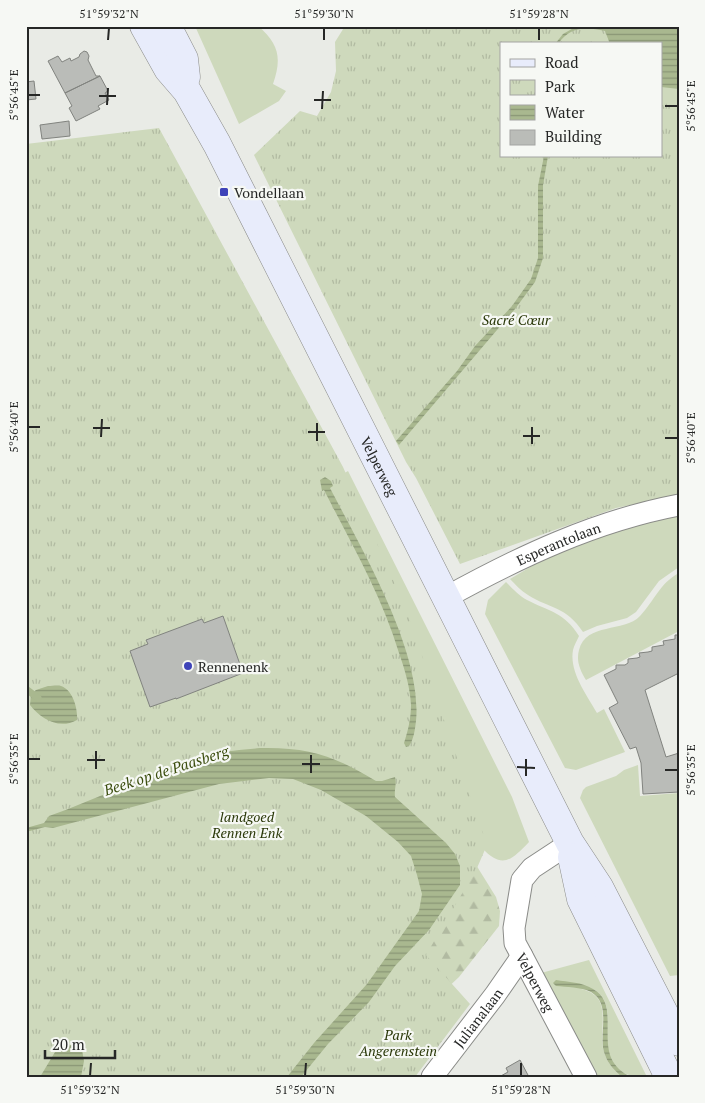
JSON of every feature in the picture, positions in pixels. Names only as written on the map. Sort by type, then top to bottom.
[{"type":"main road","name":"Velperweg","points":[[144,26],[168,70],[187,91],[217,144],[570,843],[599,887],[679,1042]]},
{"type":"main road","name":"Velperweg","points":[[167,26],[184,59],[187,91]]},
{"type":"main road","name":"Velperweg","points":[[570,843],[581,899],[669,1077]]},
{"type":"street","name":"Esperantolaan","points":[[445,598],[522,557],[590,529],[679,505]]},
{"type":"street","name":"Velperweg","points":[[570,843],[532,868],[522,880],[514,928],[515,943],[586,1077]]},
{"type":"street","name":"Julianalaan","points":[[432,1077],[522,956]]},
{"type":"green space","points":[[195,26],[258,26],[270,39],[277,52],[276,75],[273,84],[286,91],[279,101],[239,124]]},
{"type":"green space","name":"Sacré Cœur","points":[[345,26],[679,26],[679,495],[616,508],[460,564],[406,462],[254,155],[300,111],[317,116],[331,92],[336,71],[335,42]]},
{"type":"green space","name":"landgoed Rennen Enk","points":[[159,128],[343,467],[406,609],[487,845],[477,868],[426,955],[470,1004],[415,1077],[26,1077],[26,144]]},
{"type":"green space","points":[[348,471],[512,797],[529,842],[511,858],[506,860],[495,859],[482,848],[331,481]]},
{"type":"green space","points":[[679,514],[679,567],[659,581],[636,612],[627,618],[583,632],[570,617],[528,595],[510,579],[552,554],[593,537]]},
{"type":"green space","points":[[679,573],[679,631],[586,680],[578,662],[579,650],[583,641],[597,631],[625,625],[633,621],[640,616],[667,582]]},
{"type":"green space","points":[[506,582],[524,598],[562,617],[579,636],[572,658],[576,675],[597,713],[604,709],[625,752],[576,770],[565,768],[485,614],[488,600]]},
{"type":"green space","points":[[638,765],[640,796],[679,793],[679,975],[670,976],[580,798],[586,787],[616,776],[624,770]]},
{"type":"green space","points":[[473,860],[496,897],[500,911],[499,926],[459,977],[353,1077],[301,1077]]},
{"type":"green space","points":[[589,960],[647,1077],[630,1075],[622,1072],[615,1066],[608,1050],[608,1015],[603,998],[595,990],[581,989],[592,993],[599,999],[603,1016],[602,1036],[605,1055],[612,1067],[622,1077],[597,1077],[541,973]]},
{"type":"water","points":[[577,26],[605,28],[605,26],[679,26],[679,89],[662,87],[662,42],[609,42],[605,31],[579,29],[568,34],[560,42],[557,42],[563,34]]},
{"type":"water","points":[[544,158],[548,158],[543,185],[543,258],[535,282],[515,309],[399,445],[396,441],[457,371],[475,346],[512,306],[531,279],[538,258],[538,186]]},
{"type":"water","points":[[325,477],[331,481],[333,486],[330,488],[373,570],[400,633],[410,664],[416,694],[416,721],[412,740],[409,746],[406,747],[404,743],[411,705],[403,666],[375,590],[324,490],[322,491],[320,480]]},
{"type":"water","points":[[48,686],[61,686],[69,691],[76,705],[77,720],[64,724],[51,722],[34,710],[30,705],[31,694]]},
{"type":"water","name":"Beek op de Paasberg","points":[[260,748],[307,751],[334,759],[376,781],[395,777],[395,797],[446,843],[455,854],[460,866],[460,885],[429,930],[395,966],[369,1002],[328,1044],[301,1077],[287,1077],[314,1043],[367,984],[419,911],[422,894],[417,875],[411,856],[398,842],[366,816],[321,790],[293,779],[269,778],[219,784],[53,828],[45,827],[26,832],[26,828],[44,823],[49,816],[170,768],[217,753]]},
{"type":"water","points":[[556,980],[584,985],[593,989],[602,997],[607,1008],[608,1046],[611,1058],[618,1069],[632,1077],[622,1077],[606,1058],[603,1047],[603,1013],[598,998],[591,992],[583,989],[556,986],[553,983]]},
{"type":"water","points":[[67,1044],[82,1050],[84,1061],[81,1077],[40,1077],[58,1047]]},
{"type":"building","points":[[84,51],[89,56],[88,60],[96,76],[100,76],[65,93],[48,61],[58,56],[62,62],[70,58],[71,61],[79,57]]},
{"type":"building","points":[[100,76],[108,91],[105,93],[109,100],[98,106],[100,109],[76,121],[69,108],[72,106],[65,93]]},
{"type":"building","points":[[34,81],[36,99],[26,100],[26,82]]},
{"type":"building","points":[[69,121],[70,136],[42,139],[40,125]]},
{"type":"building","name":"Rennenenk","points":[[223,616],[243,673],[150,707],[130,651],[148,644],[146,640],[202,619],[204,623]]},
{"type":"building","points":[[675,635],[679,635],[679,673],[645,690],[666,757],[679,753],[679,792],[643,794],[641,763],[636,747],[630,749],[609,708],[618,703],[604,675],[616,669],[616,665],[628,663],[628,659],[640,657],[639,653],[652,651],[652,647],[664,645],[663,641],[675,639]]},
{"type":"building","points":[[520,1060],[529,1077],[499,1077],[508,1072],[506,1068]]},
{"type":"waterway","points":[[26,689],[38,698]]},
{"type":"place","name":"Vondellaan","points":[[224,192]]},
{"type":"place","name":"Rennenenk","points":[[188,666]]},
{"type":"park label","name":"Park Angerenstein","points":[[398,1042]]}]
